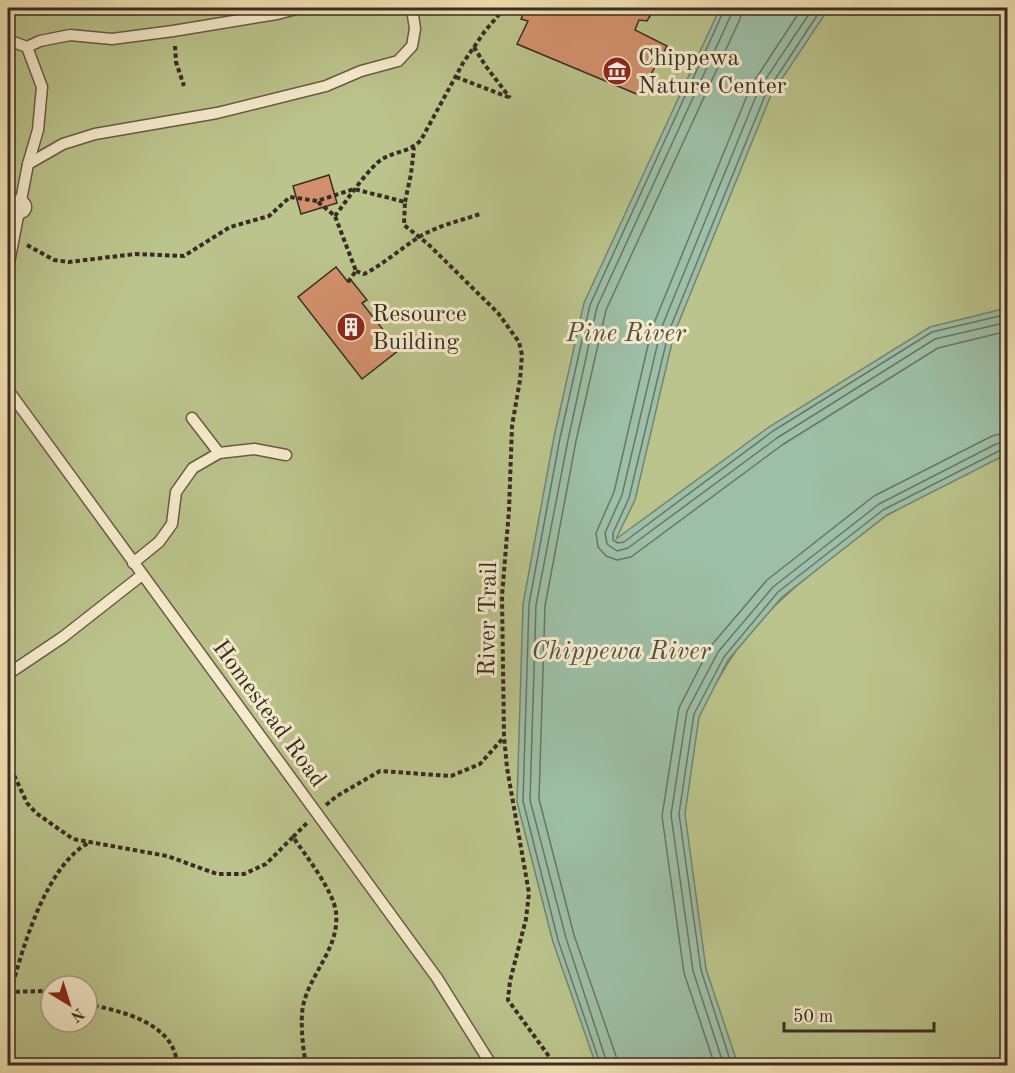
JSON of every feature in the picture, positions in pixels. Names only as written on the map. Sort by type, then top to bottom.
[{"type":"lane","points":[[8,40],[27,47],[40,41],[70,35],[112,39],[277,14],[300,8]]},
{"type":"lane","points":[[28,164],[63,144],[95,134],[218,113],[326,86],[361,71],[398,61],[412,46],[415,29],[412,8]]},
{"type":"lane","points":[[8,268],[14,238],[14,206],[38,130],[42,87],[27,47]]},
{"type":"lane","name":"Homestead Road","points":[[8,390],[437,978],[492,1065]]},
{"type":"lane","points":[[192,418],[219,453]]},
{"type":"lane","points":[[133,563],[159,542],[172,524],[176,492],[193,468],[219,453],[254,449],[286,455]]},
{"type":"lane","points":[[8,674],[63,637],[142,575]]},
{"type":"path","points":[[487,8],[502,11],[516,8]]},
{"type":"path","points":[[336,216],[354,189],[382,158],[414,147],[421,140],[474,47],[502,11]]},
{"type":"path","points":[[173,31],[176,62],[184,86]]},
{"type":"path","points":[[456,76],[510,98],[474,47]]},
{"type":"path","name":"River Trail","points":[[414,147],[405,202],[404,225],[428,244],[503,318],[519,342],[522,356],[512,426],[509,510],[502,596],[504,736],[507,768],[529,892],[526,919],[510,981],[508,1000],[556,1065]]},
{"type":"path","points":[[14,238],[54,260],[69,262],[135,254],[184,256],[230,227],[269,216],[290,197],[317,201],[354,189],[405,202]]},
{"type":"path","points":[[317,201],[336,216],[356,272]]},
{"type":"path","points":[[356,272],[364,274],[380,266],[418,237],[480,214]]},
{"type":"path","points":[[348,282],[356,272]]},
{"type":"path","points":[[8,771],[14,775],[27,803],[46,821],[73,839],[167,856],[217,874],[244,874],[266,864],[337,796],[380,771],[451,777],[480,764],[504,736]]},
{"type":"path","points":[[293,837],[323,881],[336,911],[335,938],[303,1006],[303,1051],[306,1065]]},
{"type":"path","points":[[39,991],[9,991],[41,902],[64,865],[79,848],[88,842]]},
{"type":"path","points":[[99,1006],[122,1011],[151,1025],[173,1045],[177,1065]]},
{"type":"shaded area","name":"Chippewa Nature Center","points":[[8,8],[1007,8],[1007,1065],[8,1065]],"holes":[[[897,510],[887,515],[816,570],[771,609],[733,654],[718,680],[616,541]]]},
{"type":"water","name":"Chippewa River","points":[[720,8],[829,8],[771,95],[674,334],[635,500],[616,539],[769,427],[930,327],[1007,308],[1007,454],[887,515],[782,597],[728,660],[699,717],[685,814],[706,969],[738,1065],[596,1065],[553,942],[517,802],[523,604],[554,437],[584,303]]},
{"type":"building","name":"Chippewa Nature Center","points":[[526,8],[655,8],[647,21],[639,20],[635,30],[667,46],[639,95],[517,44],[528,21],[521,19]]},
{"type":"building","points":[[329,175],[337,203],[301,214],[293,186]]},
{"type":"building","name":"Resource Building","points":[[336,267],[348,282],[351,280],[367,300],[362,303],[399,350],[362,379],[298,297]]},
{"type":"place","name":"Chippewa Nature Center","points":[[617,71]]},
{"type":"place","name":"Resource Building","points":[[351,327]]},
{"type":"water label","name":"Pine River","points":[[626,332]]}]
